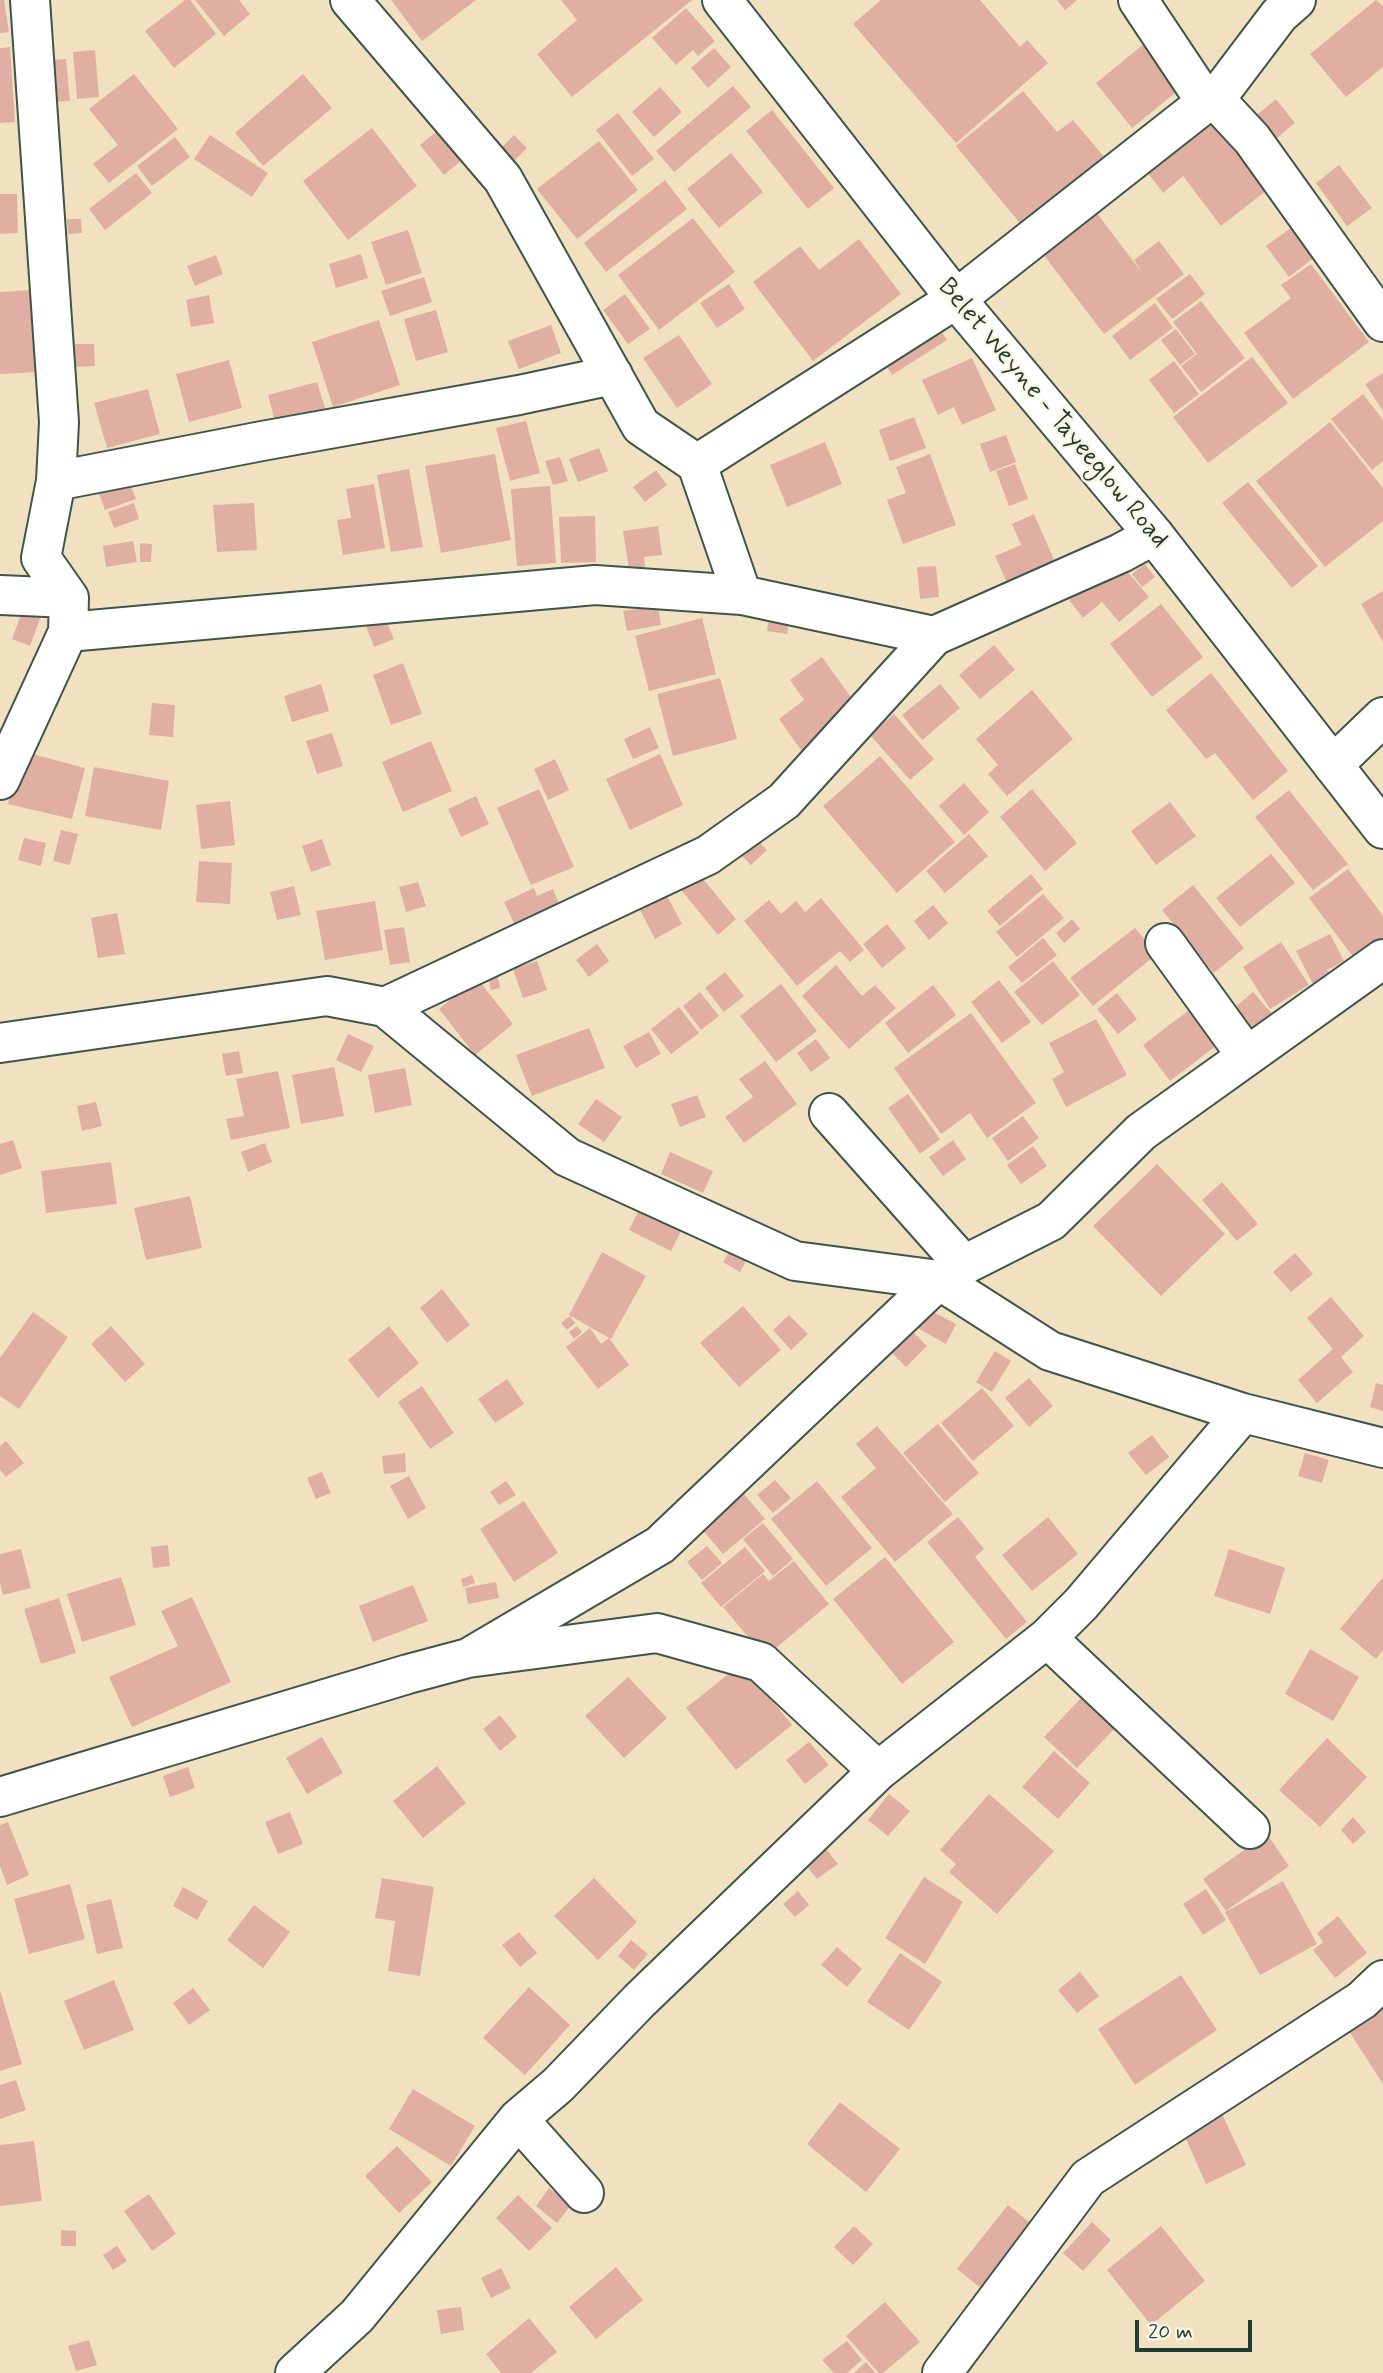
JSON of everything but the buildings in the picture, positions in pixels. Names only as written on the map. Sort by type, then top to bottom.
[{"type":"street","points":[[0,780],[69,615],[41,558],[56,481],[58,408],[30,0]]},
{"type":"street","points":[[350,0],[503,179],[641,426],[697,464],[743,595]]},
{"type":"street","name":"Belet Weyne - Tayeeglow Road","points":[[722,0],[956,299],[1154,535],[1383,829]]},
{"type":"street","points":[[1138,0],[1210,99],[1252,139],[1383,322]]},
{"type":"street","points":[[697,464],[956,299],[1223,89],[1279,15],[1296,0]]},
{"type":"street","points":[[56,481],[614,375]]},
{"type":"street","points":[[386,1007],[708,855],[784,801],[934,636],[1121,553],[1154,535]]},
{"type":"street","points":[[0,595],[69,615],[596,584],[743,595],[934,636]]},
{"type":"street","points":[[1332,765],[1383,717]]},
{"type":"street","points":[[1165,943],[1246,1055]]},
{"type":"street","points":[[468,1658],[660,1545],[952,1272],[1051,1221],[1141,1132],[1383,959]]},
{"type":"street","points":[[0,1043],[327,996],[386,1007],[567,1157],[795,1261],[952,1272]]},
{"type":"street","points":[[829,1113],[952,1272],[1051,1351],[1243,1413],[1383,1448]]},
{"type":"street","points":[[295,2373],[357,2316],[518,2119],[558,2085],[640,2000],[878,1771],[1048,1637],[1081,1604],[1243,1413]]},
{"type":"street","points":[[0,1797],[468,1658],[657,1633],[761,1662],[878,1771]]},
{"type":"street","points":[[1048,1637],[1250,1829]]},
{"type":"street","points":[[942,2373],[1088,2178],[1362,2000],[1383,1980]]},
{"type":"street","points":[[518,2119],[584,2193]]}]
